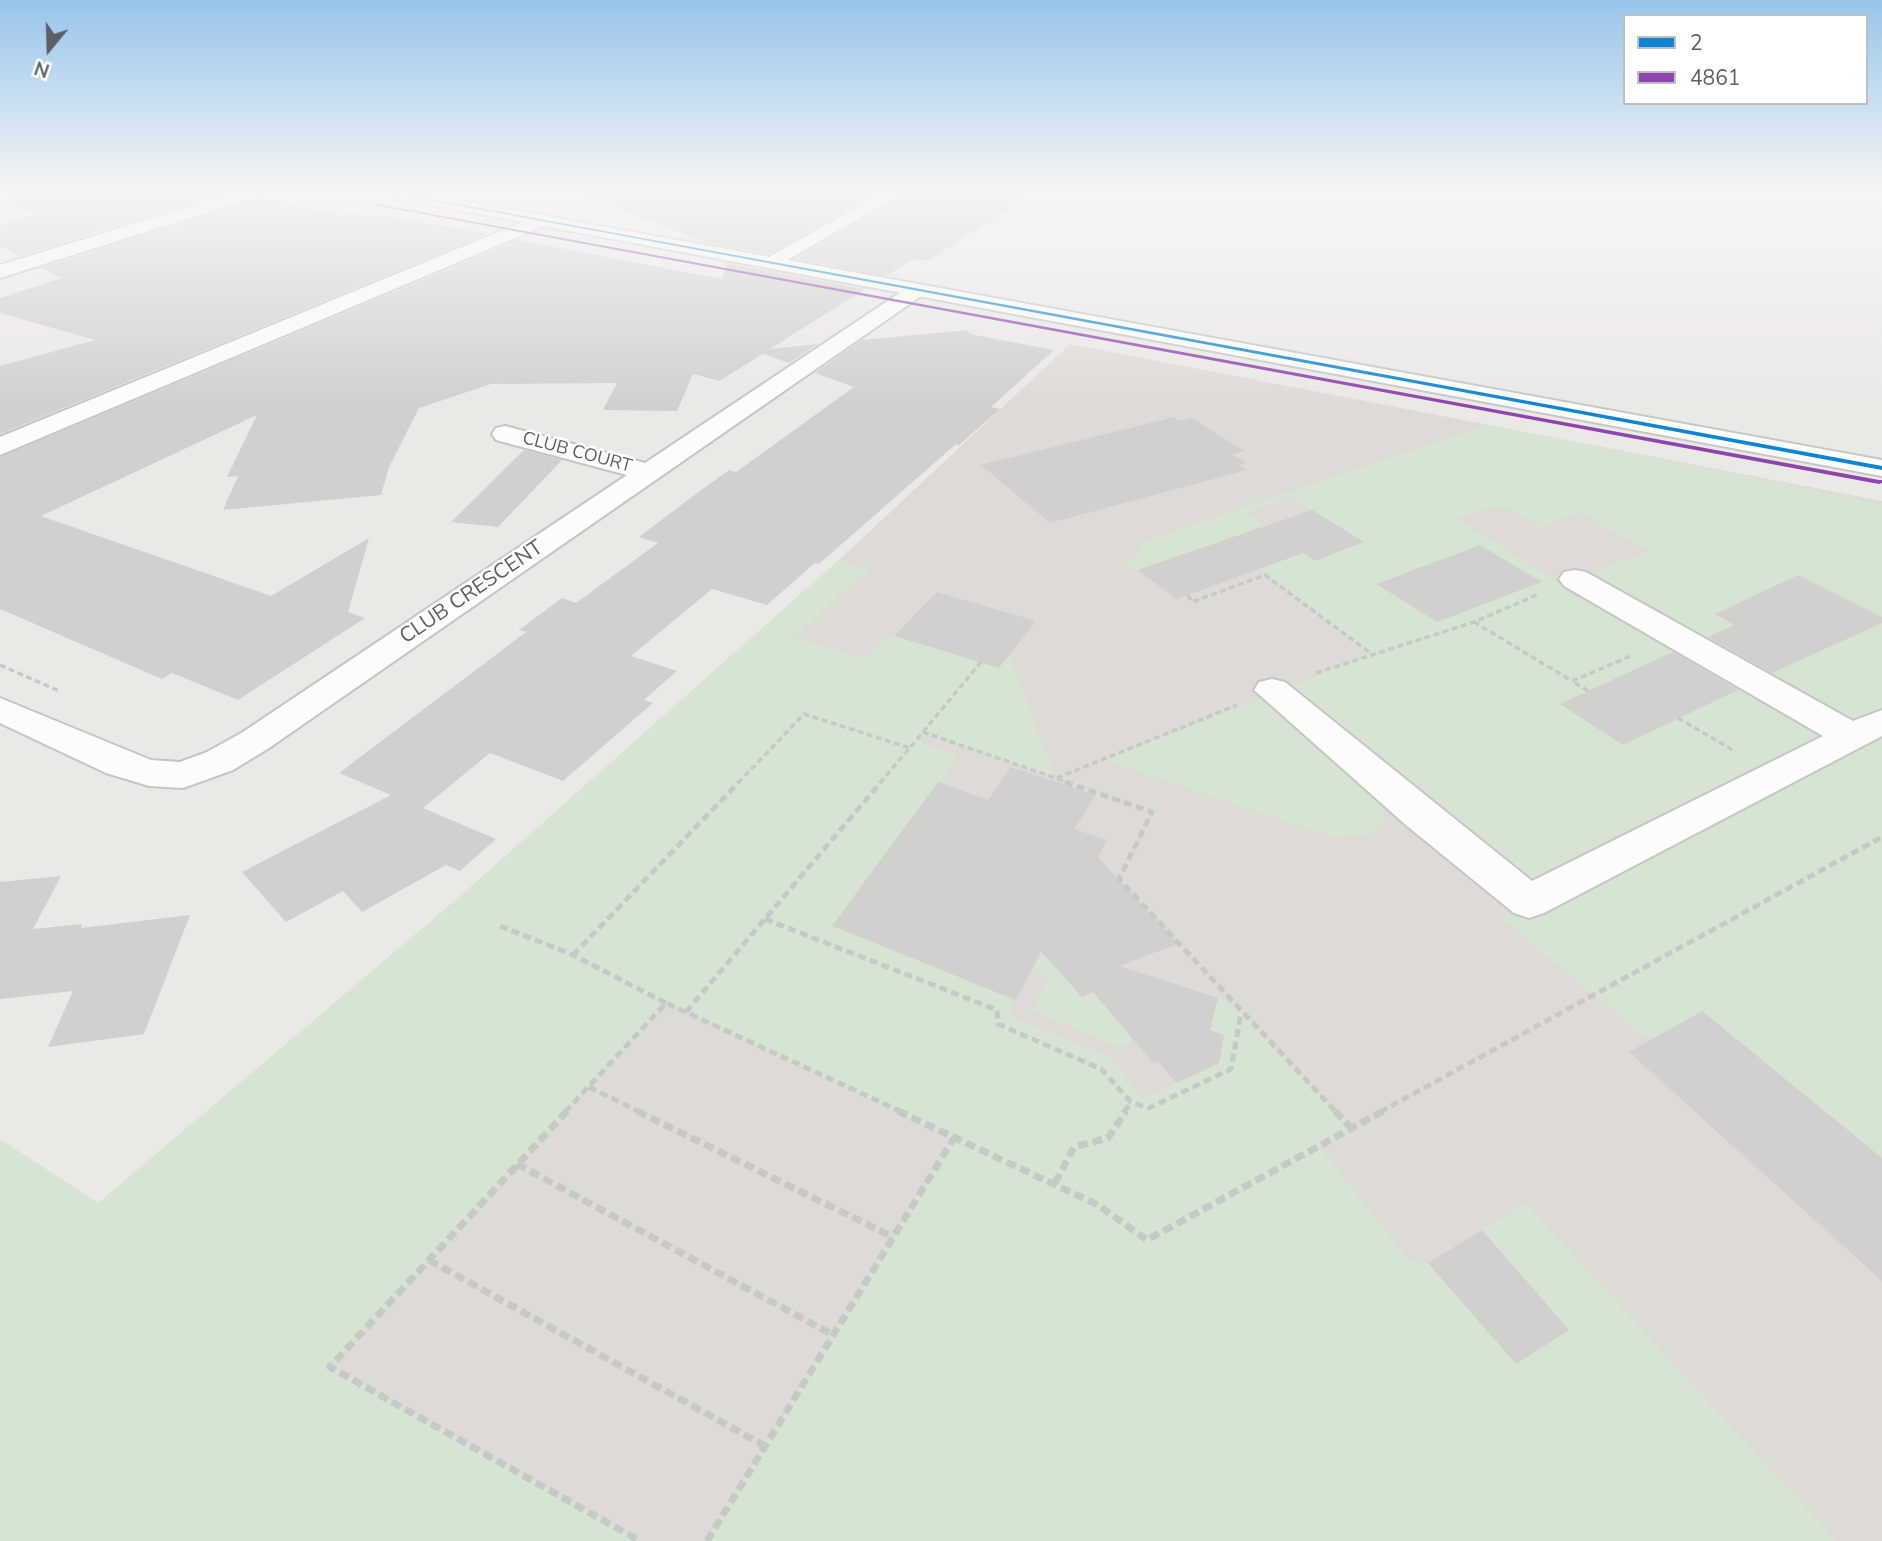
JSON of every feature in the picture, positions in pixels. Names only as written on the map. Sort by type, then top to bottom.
[{"type":"street","points":[[0,272],[32,262]]},
{"type":"street","points":[[0,447],[442,262]]},
{"type":"street","points":[[770,262],[1882,468]]},
{"type":"street","name":"CLUB CRESCENT","points":[[0,709],[135,769],[165,776],[190,773],[256,740],[917,290]]},
{"type":"street","name":"CLUB COURT","points":[[505,434],[649,472]]},
{"type":"street","points":[[1575,579],[1867,728]]},
{"type":"street","points":[[1272,690],[1421,816],[1529,902],[1867,728]]},
{"type":"path","points":[[1188,595],[1192,602],[1265,575],[1370,653]]},
{"type":"path","points":[[1474,622],[1588,691]]},
{"type":"path","points":[[1572,681],[1628,655],[1638,659]]},
{"type":"path","points":[[686,1012],[981,662]]},
{"type":"path","points":[[0,665],[62,692]]},
{"type":"path","points":[[573,955],[804,713],[909,748]]},
{"type":"path","points":[[1678,718],[1776,776]]},
{"type":"path","points":[[923,732],[1152,812],[1119,879],[1351,1128]]},
{"type":"path","points":[[500,926],[573,955],[666,1003],[954,1139],[1055,1183],[1098,1205],[1147,1240],[1882,837]]},
{"type":"path","points":[[765,919],[997,1010],[998,1024],[1101,1069],[1131,1102],[1149,1108],[1231,1069],[1241,1012]]},
{"type":"path","points":[[640,1541],[330,1367],[666,1003]]},
{"type":"path","points":[[589,1087],[893,1237]]},
{"type":"path","points":[[1055,1183],[1074,1147],[1108,1138],[1131,1102]]},
{"type":"path","points":[[707,1541],[954,1139]]},
{"type":"path","points":[[517,1164],[833,1335]]},
{"type":"path","points":[[429,1260],[765,1446]]},
{"type":"shaded area","points":[[1070,344],[1882,501],[1882,1541],[401,1541],[98,1204],[457,899],[839,560]]},
{"type":"green space","points":[[1488,425],[1882,504],[1882,1158],[1702,1011],[1650,1041],[1500,917],[1529,902],[1385,802],[1383,822],[1368,834],[1334,837],[1104,760],[1276,693],[1369,653],[1260,569],[1303,553],[1315,561],[1363,542],[1289,496],[1246,513],[1265,526],[1137,570],[1125,567],[1148,540]],"holes":[[[1506,506],[1541,527],[1578,512],[1650,551],[1560,584],[1455,517]],[[1666,655],[1623,745],[1560,704]]]},
{"type":"green space","points":[[839,560],[870,570],[846,588],[795,637],[865,659],[890,635],[1009,656],[1055,778],[923,732],[916,741],[958,756],[833,926],[1016,1001],[1008,1016],[1112,1058],[1143,1099],[1219,1063],[1224,1035],[1210,1030],[1218,998],[1241,1012],[1351,1128],[1319,1147],[1410,1262],[1428,1263],[1516,1364],[1569,1330],[1482,1230],[1526,1204],[1836,1541],[707,1541],[953,1139],[667,1002],[330,1367],[640,1541],[0,1541],[0,1139],[98,1203],[457,899]]},
{"type":"green space","points":[[1042,953],[1082,997],[1093,992],[1135,1040],[1119,1047],[1031,1010],[1050,977],[1033,969]]},
{"type":"building","points":[[60,262],[419,262],[0,434],[0,366],[95,340],[0,313],[0,298],[61,278],[41,268]]},
{"type":"building","points":[[466,262],[633,262],[722,279],[727,263],[865,289],[770,349],[818,344],[789,363],[763,354],[719,381],[693,374],[677,411],[603,410],[617,383],[491,384],[419,408],[389,467],[381,495],[223,510],[238,476],[227,477],[257,415],[41,516],[271,596],[369,538],[348,612],[365,618],[238,700],[172,673],[162,679],[0,609],[0,457]]},
{"type":"building","points":[[811,262],[908,262],[886,276]]},
{"type":"building","points":[[967,330],[970,334],[1054,350],[991,407],[1000,409],[767,605],[712,589],[631,656],[677,671],[644,700],[653,703],[563,781],[490,753],[423,808],[496,839],[460,871],[446,865],[362,912],[343,891],[286,922],[242,872],[391,795],[339,773],[526,632],[519,630],[562,598],[576,603],[658,543],[639,537],[689,499],[729,470],[736,472],[854,387],[815,373],[862,340]]},
{"type":"building","points":[[1174,417],[1180,421],[1192,418],[1244,451],[1232,454],[1246,463],[1239,465],[1247,470],[1050,523],[981,465]]},
{"type":"building","points":[[524,450],[562,460],[498,527],[451,522]]},
{"type":"building","points":[[1312,510],[1364,542],[1315,561],[1303,553],[1177,599],[1137,570]]},
{"type":"building","points":[[1480,545],[1542,582],[1437,622],[1376,584]]},
{"type":"building","points":[[1798,575],[1882,617],[1882,623],[1772,673],[1708,637],[1734,625],[1715,614]]},
{"type":"building","points":[[937,592],[1036,621],[999,668],[894,636]]},
{"type":"building","points":[[1673,652],[1738,690],[1623,745],[1560,704]]},
{"type":"building","points":[[1011,767],[1096,795],[1074,829],[1107,840],[1098,857],[1178,944],[1119,966],[1218,998],[1210,1030],[1224,1035],[1219,1063],[1176,1083],[1158,1061],[1154,1064],[1093,992],[1082,997],[1041,951],[1016,1000],[832,926],[938,782],[988,800]]},
{"type":"building","points":[[61,876],[33,929],[82,924],[81,928],[190,915],[144,1034],[48,1047],[73,991],[0,999],[0,882]]},
{"type":"building","points":[[1702,1011],[1882,1158],[1882,1281],[1629,1052]]},
{"type":"building","points":[[1482,1230],[1569,1330],[1516,1364],[1428,1263]]},
{"type":"transit line","name":"4861","points":[[688,262],[1879,482]]},
{"type":"transit line","name":"2","points":[[766,262],[1882,468]]}]
